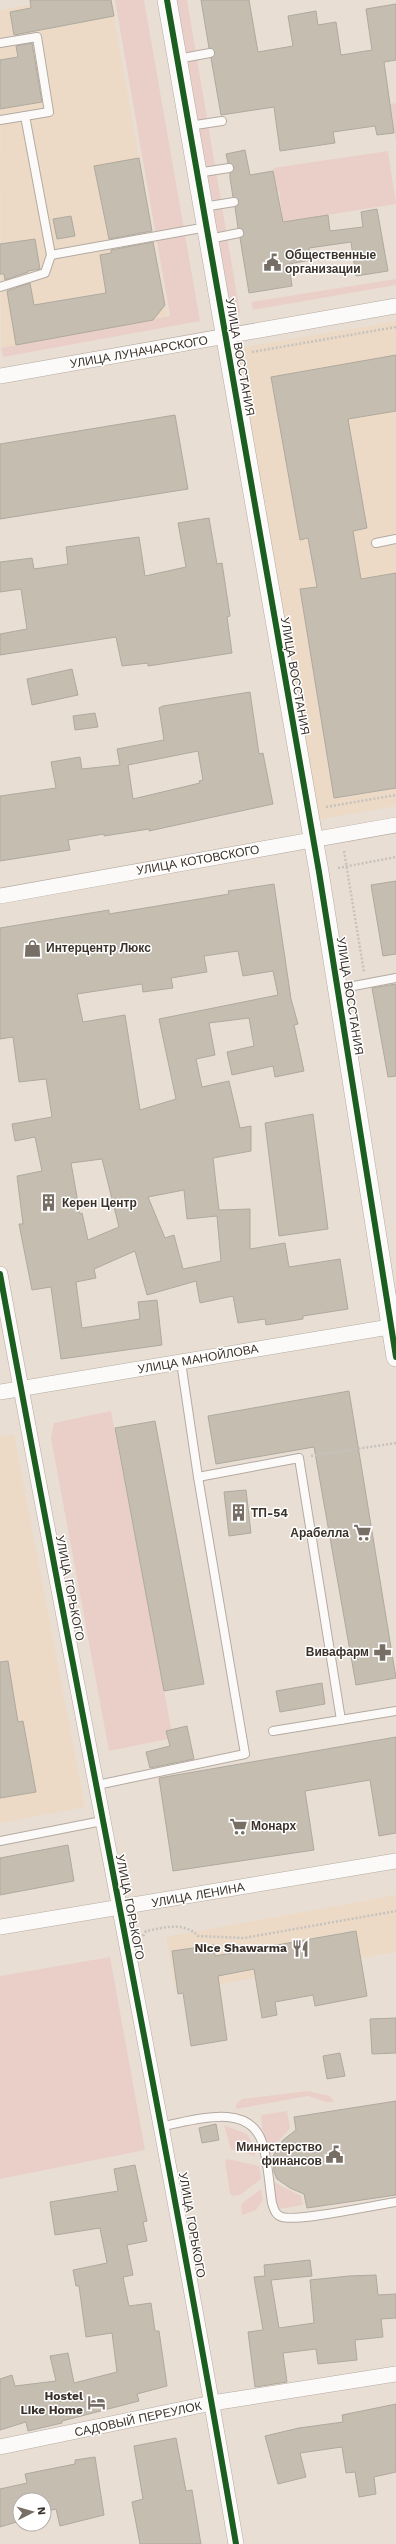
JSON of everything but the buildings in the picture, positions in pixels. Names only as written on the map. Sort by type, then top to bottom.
[{"type":"street","name":"УЛИЦА ВОССТАНИЯ","points":[[167,0],[319,872],[394,1326],[396,1357]]},
{"type":"street","name":"УЛИЦА ЛУНАЧАРСКОГО","points":[[0,376],[396,306]]},
{"type":"street","name":"УЛИЦА КОТОВСКОГО","points":[[0,896],[396,825]]},
{"type":"street","name":"УЛИЦА ГОРЬКОГО","points":[[0,1274],[97,1785],[102,1821],[163,2126],[236,2544]]},
{"type":"street","name":"УЛИЦА МАНОЙЛОВА","points":[[0,1392],[394,1326]]},
{"type":"street","name":"УЛИЦА ЛЕНИНА","points":[[0,1927],[396,1861]]},
{"type":"street","name":"САДОВЫЙ ПЕРЕУЛОК","points":[[0,2447],[212,2403],[396,2374]]},
{"type":"lane","points":[[0,43],[37,37],[49,112],[0,120]]},
{"type":"lane","points":[[177,59],[210,53]]},
{"type":"lane","points":[[0,286],[45,273],[51,255],[25,116]]},
{"type":"lane","points":[[189,126],[222,121]]},
{"type":"lane","points":[[197,173],[229,168]]},
{"type":"lane","points":[[203,207],[234,202]]},
{"type":"lane","points":[[51,255],[208,233],[239,233]]},
{"type":"lane","points":[[376,543],[396,539]]},
{"type":"lane","points":[[338,989],[396,978]]},
{"type":"lane","points":[[97,1785],[245,1754],[198,1477],[181,1362]]},
{"type":"lane","points":[[198,1477],[299,1458],[341,1720]]},
{"type":"lane","points":[[273,1731],[396,1711]]},
{"type":"lane","points":[[0,1840],[102,1821]]},
{"type":"lane","points":[[163,2126],[221,2117],[243,2119],[255,2129],[262,2141],[272,2203],[275,2212],[282,2217],[304,2217],[396,2202]]},
{"type":"path","points":[[252,352],[396,327]]},
{"type":"path","points":[[325,802],[326,808],[396,794]]},
{"type":"path","points":[[341,835],[365,984]]},
{"type":"path","points":[[319,872],[396,857]]},
{"type":"path","points":[[299,1458],[396,1443]]},
{"type":"path","points":[[143,1936],[146,1931],[177,1926],[194,1932],[198,1936],[244,1938],[396,1911]]},
{"type":"shaded area","points":[[58,0],[111,0],[167,317],[1,348],[0,10]]},
{"type":"shaded area","points":[[115,0],[144,0],[200,321],[3,357],[1,348],[170,316]]},
{"type":"shaded area","points":[[171,0],[187,0],[240,313],[226,316]]},
{"type":"shaded area","points":[[396,103],[396,141],[390,104]]},
{"type":"shaded area","points":[[388,151],[396,204],[283,222],[279,191],[277,191],[273,168]]},
{"type":"shaded area","points":[[396,279],[396,285],[253,310],[251,302]]},
{"type":"shaded area","points":[[396,321],[396,806],[315,820],[233,349]]},
{"type":"shaded area","points":[[111,1411],[173,1738],[109,1751],[51,1438],[54,1423]]},
{"type":"shaded area","points":[[14,1434],[85,1807],[0,1823],[0,1437]]},
{"type":"shaded area","points":[[396,1895],[396,1952],[176,1992],[166,1937]]},
{"type":"shaded area","points":[[110,1957],[145,2150],[0,2179],[0,1976]]},
{"type":"shaded area","points":[[308,2091],[330,2096],[334,2102],[326,2102],[308,2096],[236,2109],[236,2104],[242,2099]]},
{"type":"shaded area","points":[[287,2111],[290,2128],[277,2143],[272,2154],[266,2155],[261,2118],[262,2115]]},
{"type":"shaded area","points":[[224,2125],[247,2134],[255,2148],[255,2156],[231,2149]]},
{"type":"shaded area","points":[[228,2159],[259,2166],[261,2179],[240,2195],[233,2196],[230,2194],[225,2161]]},
{"type":"shaded area","points":[[272,2181],[301,2196],[303,2205],[278,2209],[275,2208]]},
{"type":"shaded area","points":[[261,2189],[263,2200],[256,2210],[242,2215],[241,2204]]},
{"type":"cycle path","points":[[167,0],[319,872],[396,1357]]},
{"type":"cycle path","points":[[0,1274],[180,2226],[236,2544]]},
{"type":"place","name":"Общественные организации","points":[[272,262]]},
{"type":"place","name":"Интерцентр Люкс","points":[[33,948]]},
{"type":"place","name":"Керен Центр","points":[[49,1203]]},
{"type":"place","name":"ТП-54","points":[[238,1513]]},
{"type":"place","name":"Арабелла","points":[[362,1533]]},
{"type":"place","name":"Вивафарм","points":[[382,1652]]},
{"type":"place","name":"Монарх","points":[[238,1826]]},
{"type":"place","name":"Nice Shawarma","points":[[300,1948]]},
{"type":"place","name":"Министерство финансов","points":[[335,2154]]},
{"type":"place","name":"Hostel Like Home","points":[[96,2403]]}]
